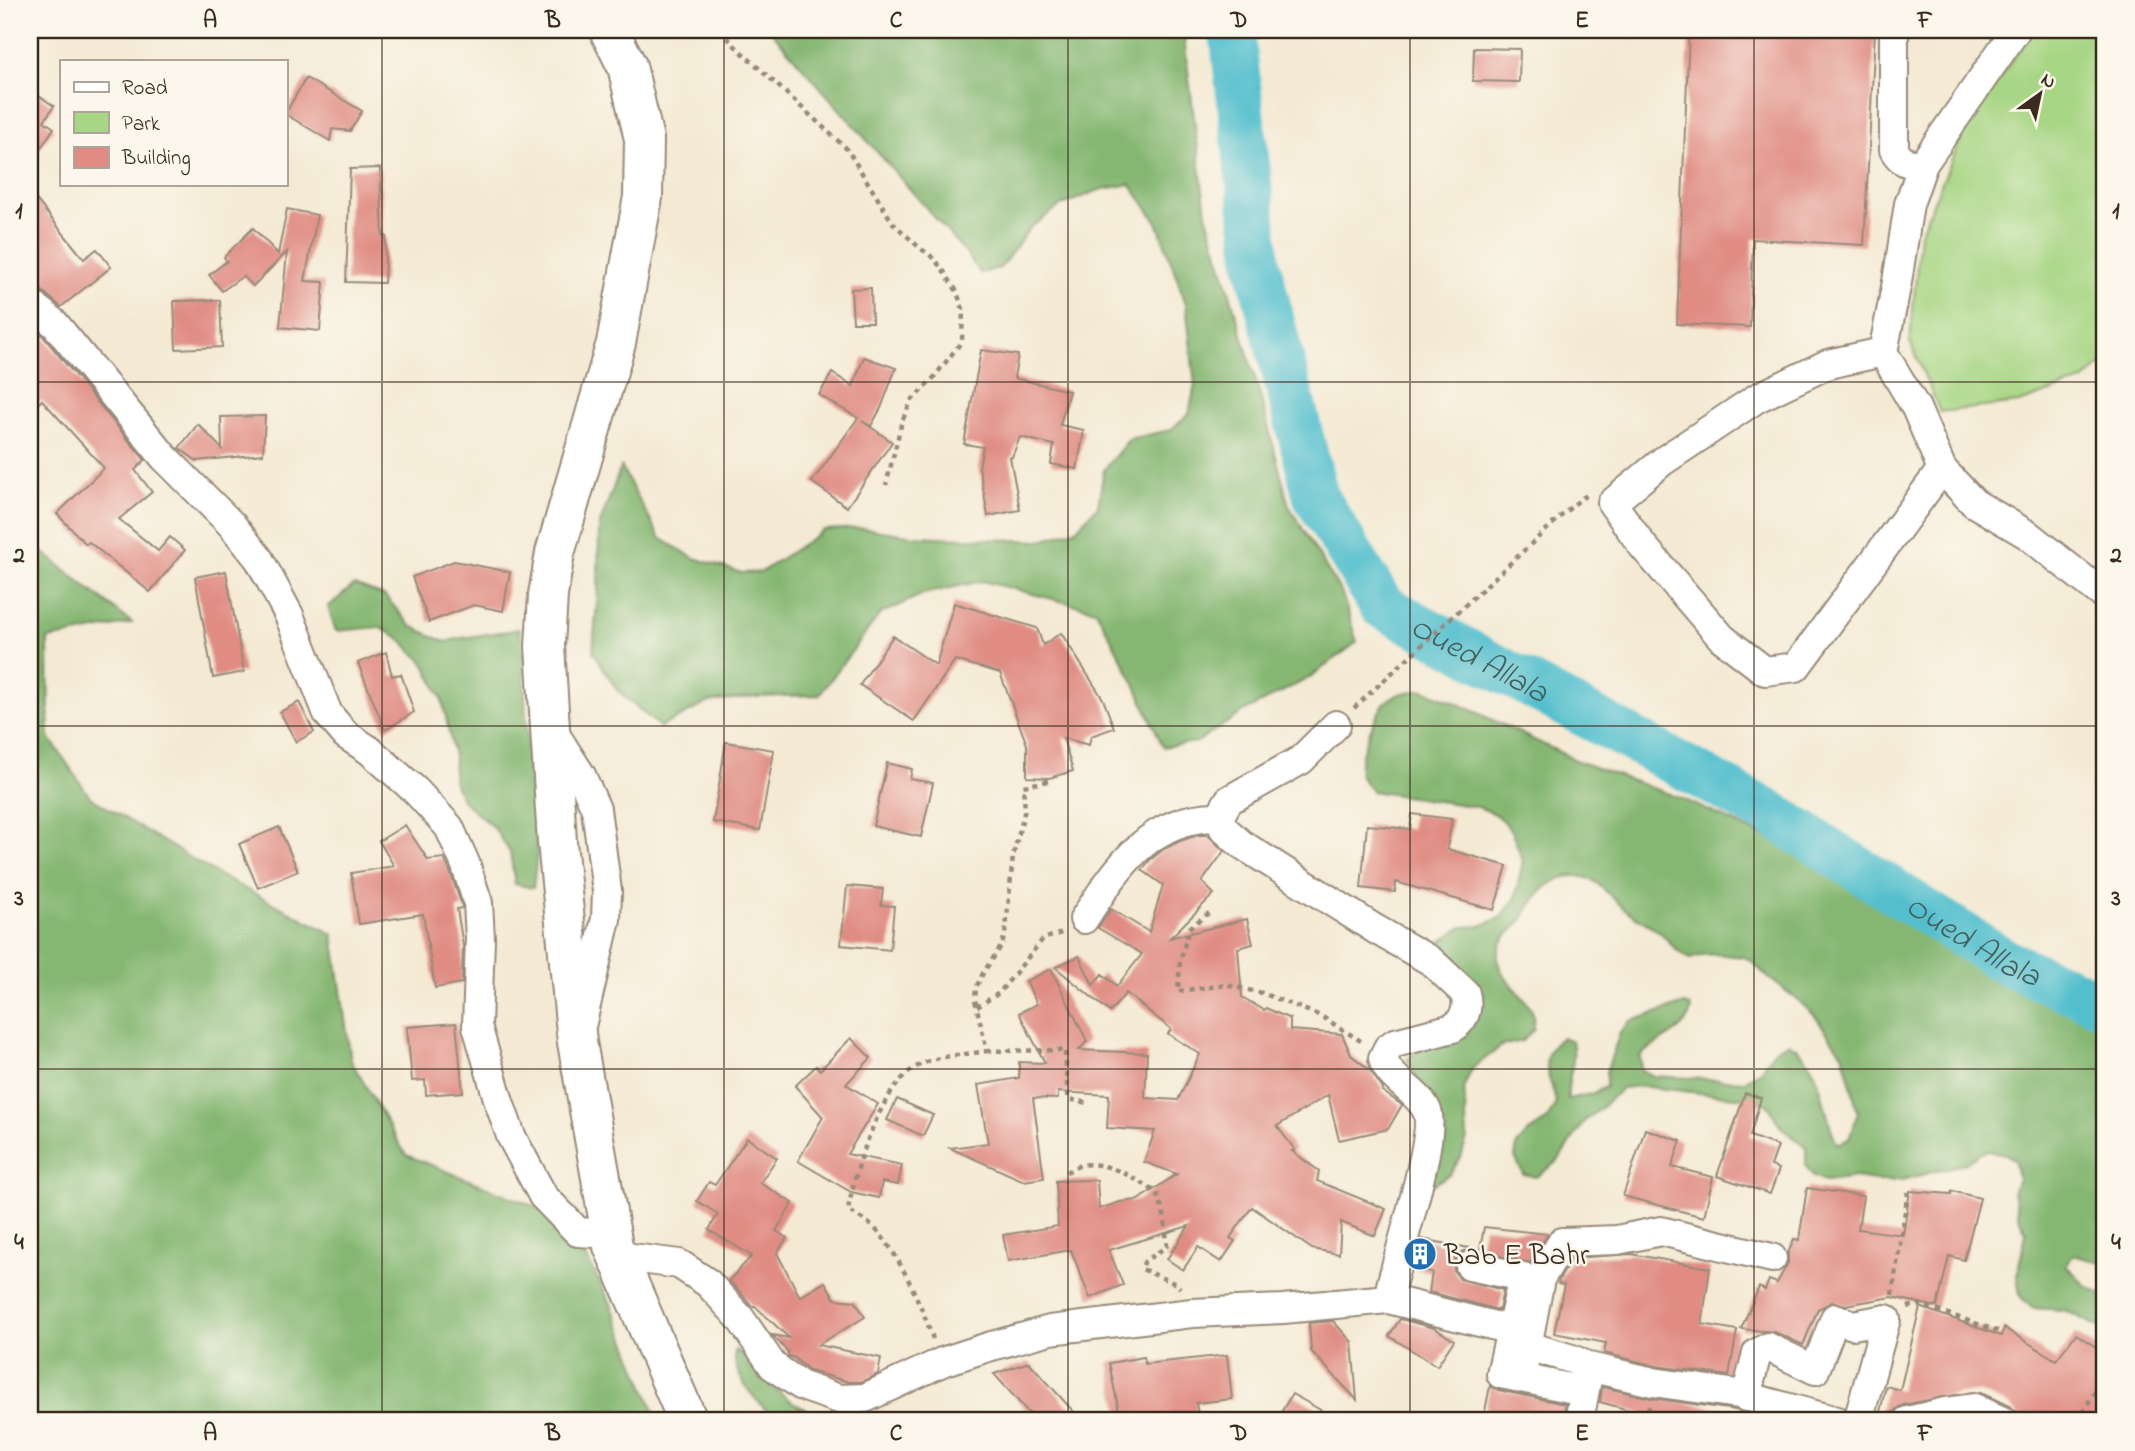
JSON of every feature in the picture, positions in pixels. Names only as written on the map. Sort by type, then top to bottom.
[{"type":"main road","points":[[609,30],[627,66],[643,139],[643,197],[616,343],[555,553],[548,594],[545,646],[557,842],[577,1042],[615,1245],[688,1421]]},
{"type":"street","points":[[1894,30],[1894,150],[1906,163],[1923,164]]},
{"type":"street","points":[[2016,30],[1923,164],[1909,204],[1883,352],[1916,408],[1942,469],[1974,503],[2028,535],[2105,596]]},
{"type":"street","points":[[30,303],[55,324],[164,457],[232,525],[259,559],[289,615],[328,714],[346,734],[369,750],[425,799],[449,827],[466,863],[478,903],[480,938],[477,1026],[511,1136],[543,1196],[578,1232],[679,1264],[708,1283],[740,1318],[773,1366],[802,1386],[839,1399],[865,1398],[942,1362],[988,1346],[1050,1330],[1192,1313],[1283,1309],[1388,1299],[1520,1338],[1572,1359],[1587,1379],[1579,1421]]},
{"type":"street","points":[[1883,352],[1828,364],[1757,398],[1663,461],[1612,503],[1642,545],[1722,638],[1765,671],[1796,667],[1942,469]]},
{"type":"street","points":[[1219,817],[1230,800],[1301,760],[1336,725]]},
{"type":"street","points":[[1084,919],[1110,880],[1139,847],[1172,825],[1198,817],[1219,817]]},
{"type":"street","points":[[1219,817],[1224,829],[1241,844],[1375,929],[1431,961],[1461,988],[1467,1005],[1461,1022],[1453,1028],[1395,1043],[1388,1048],[1383,1058],[1387,1068],[1425,1107],[1429,1121],[1420,1178],[1388,1299]]},
{"type":"street","points":[[1772,1258],[1661,1231],[1617,1240],[1562,1242],[1531,1278],[1520,1338],[1501,1374],[1521,1378],[1653,1382],[1746,1396],[1837,1421]]},
{"type":"street","points":[[1471,1266],[1531,1278]]},
{"type":"street","points":[[1798,1411],[1835,1318],[1853,1325],[1886,1318],[1858,1421]]},
{"type":"street","points":[[1746,1396],[1757,1353],[1768,1347],[1815,1370]]},
{"type":"street","points":[[1908,1421],[1944,1417],[1974,1408],[2002,1421]]},
{"type":"path","points":[[720,30],[846,149],[893,223],[941,267],[956,290],[963,309],[962,341],[932,380],[912,400],[902,421],[886,485]]},
{"type":"path","points":[[1336,725],[1572,506]]},
{"type":"path","points":[[987,1051],[977,1007],[976,988],[1002,945],[1006,929],[1013,856],[1025,809],[1023,786],[1053,780]]},
{"type":"path","points":[[1209,913],[1189,928],[1180,962],[1178,991],[1226,985],[1262,993],[1321,1016],[1371,1047],[1383,1058]]},
{"type":"path","points":[[977,1007],[999,993],[1043,939],[1072,929],[1084,919]]},
{"type":"path","points":[[942,1362],[908,1279],[876,1230],[848,1209],[854,1176],[862,1153],[887,1100],[897,1084],[917,1066],[987,1051],[1065,1050],[1068,1099],[1088,1103]]},
{"type":"path","points":[[1066,1172],[1083,1165],[1108,1167],[1131,1176],[1157,1193],[1165,1217],[1167,1246],[1144,1262],[1142,1269],[1176,1284],[1188,1296],[1192,1313]]},
{"type":"path","points":[[1891,1304],[1908,1192]]},
{"type":"path","points":[[1900,1305],[1907,1307],[1919,1304],[1998,1331]]},
{"type":"path","points":[[2077,1421],[2105,1376]]},
{"type":"green space","points":[[770,30],[1183,30],[1206,213],[1260,395],[1289,506],[1342,594],[1357,642],[1309,678],[1245,711],[1197,742],[1163,747],[1136,686],[1096,610],[982,581],[923,594],[880,614],[819,695],[753,697],[709,702],[660,727],[617,690],[593,651],[599,526],[621,467],[660,538],[694,558],[742,573],[761,572],[824,530],[862,528],[914,536],[1038,541],[1075,530],[1098,506],[1104,470],[1129,439],[1171,430],[1189,414],[1195,385],[1186,304],[1157,222],[1130,184],[1099,190],[1060,206],[1030,228],[1000,268],[980,273],[966,253]]},
{"type":"green space","points":[[2032,30],[2105,30],[2105,363],[2082,381],[2019,403],[1940,412],[1910,342],[1920,233],[1964,132]]},
{"type":"green space","points":[[30,542],[132,623],[48,639],[49,737],[90,797],[220,876],[333,934],[351,1061],[406,1155],[566,1219],[611,1304],[658,1421],[30,1421]]},
{"type":"green space","points":[[354,585],[385,596],[411,626],[445,642],[519,629],[523,651],[529,789],[537,854],[533,888],[515,884],[510,852],[494,828],[463,801],[453,780],[454,756],[442,699],[424,663],[398,637],[379,627],[336,631],[328,607]]},
{"type":"green space","points":[[1423,690],[1455,702],[1580,762],[1683,799],[1779,843],[1863,890],[1950,948],[2105,1024],[2105,1264],[2073,1255],[2066,1265],[2087,1287],[2105,1296],[2105,1330],[2064,1310],[2032,1308],[2020,1296],[2017,1275],[2026,1233],[2013,1192],[2018,1179],[2015,1161],[2006,1154],[1988,1151],[1980,1153],[1966,1163],[1902,1180],[1880,1181],[1856,1177],[1825,1181],[1813,1176],[1806,1166],[1806,1147],[1780,1126],[1768,1105],[1753,1099],[1639,1086],[1622,1088],[1586,1119],[1558,1161],[1536,1177],[1523,1174],[1515,1157],[1517,1145],[1529,1132],[1546,1121],[1556,1103],[1546,1060],[1553,1045],[1562,1037],[1572,1041],[1568,1099],[1591,1094],[1606,1087],[1606,1072],[1620,1033],[1630,1021],[1685,1004],[1691,1007],[1685,1023],[1640,1056],[1641,1070],[1654,1076],[1744,1081],[1761,1071],[1775,1049],[1788,1043],[1809,1062],[1816,1075],[1837,1144],[1849,1139],[1858,1112],[1843,1055],[1815,1016],[1798,1000],[1744,957],[1716,954],[1690,959],[1662,934],[1626,910],[1601,886],[1584,877],[1565,877],[1548,886],[1499,947],[1498,963],[1501,971],[1533,1013],[1534,1029],[1522,1041],[1501,1046],[1472,1069],[1464,1086],[1467,1138],[1461,1157],[1450,1174],[1434,1184],[1430,1174],[1417,1078],[1407,1059],[1425,1046],[1478,993],[1473,981],[1448,962],[1439,943],[1462,927],[1480,926],[1500,918],[1515,899],[1523,861],[1512,833],[1504,821],[1491,812],[1478,807],[1372,791],[1362,778],[1360,766],[1364,747],[1387,701],[1404,693]]},
{"type":"green space","points":[[735,1350],[758,1368],[778,1391],[791,1401],[812,1413],[836,1421],[777,1421],[742,1380],[737,1370]]},
{"type":"building","points":[[1689,30],[1875,30],[1864,245],[1753,239],[1750,327],[1677,324]]},
{"type":"building","points":[[1474,48],[1520,49],[1519,82],[1473,81]]},
{"type":"building","points":[[306,78],[362,111],[350,131],[332,129],[330,141],[287,115],[287,111]]},
{"type":"building","points":[[30,90],[54,106],[44,121],[54,128],[30,164]]},
{"type":"building","points":[[380,168],[383,236],[386,236],[384,283],[346,282],[350,169]]},
{"type":"building","points":[[30,192],[84,259],[97,249],[111,267],[61,307],[41,290],[30,287]]},
{"type":"building","points":[[287,209],[317,215],[305,281],[324,282],[320,331],[280,327],[287,252],[253,286],[243,276],[222,291],[209,275],[227,261],[224,257],[253,228],[278,254]]},
{"type":"building","points":[[871,288],[872,322],[853,322],[851,289]]},
{"type":"building","points":[[220,300],[222,347],[176,349],[174,301]]},
{"type":"building","points":[[30,325],[43,336],[145,460],[135,470],[152,492],[119,519],[158,551],[170,537],[185,550],[150,592],[89,542],[86,544],[57,514],[104,468],[42,400],[30,411]]},
{"type":"building","points":[[981,350],[1018,355],[1014,378],[1069,391],[1060,425],[1084,430],[1077,469],[1051,464],[1054,445],[1020,437],[1010,457],[1020,510],[988,516],[979,467],[983,447],[964,444]]},
{"type":"building","points":[[864,357],[896,368],[871,426],[862,421],[892,442],[847,507],[812,482],[858,418],[819,395],[832,373],[853,386]]},
{"type":"building","points":[[265,416],[263,454],[197,461],[179,448],[198,424],[222,449],[221,417]]},
{"type":"building","points":[[454,561],[510,572],[503,611],[474,605],[429,622],[412,577]]},
{"type":"building","points":[[226,571],[244,672],[213,678],[195,577]]},
{"type":"building","points":[[954,603],[1037,628],[1043,645],[1061,633],[1103,699],[1114,728],[1091,736],[1089,745],[1063,738],[1073,771],[1049,778],[1027,777],[1027,745],[1000,673],[955,660],[914,721],[860,685],[893,636],[936,665]]},
{"type":"building","points":[[386,652],[392,676],[401,674],[414,712],[385,730],[358,663]]},
{"type":"building","points":[[299,702],[314,732],[296,742],[280,712]]},
{"type":"building","points":[[726,742],[774,750],[760,830],[713,822]]},
{"type":"building","points":[[887,763],[912,769],[910,779],[933,783],[921,837],[873,826]]},
{"type":"building","points":[[1412,814],[1452,819],[1447,849],[1507,866],[1494,910],[1396,882],[1395,892],[1361,888],[1367,825],[1410,829]]},
{"type":"building","points":[[405,825],[428,860],[444,858],[449,869],[462,906],[457,909],[463,946],[462,983],[435,988],[423,914],[359,924],[351,873],[394,866],[379,841]]},
{"type":"building","points":[[279,827],[298,871],[258,888],[239,844]]},
{"type":"building","points":[[1198,835],[1208,835],[1224,851],[1202,882],[1214,894],[1170,938],[1247,919],[1253,944],[1238,948],[1242,997],[1264,1010],[1266,1008],[1290,1019],[1290,1030],[1342,1034],[1351,1055],[1370,1070],[1382,1091],[1402,1105],[1388,1129],[1339,1140],[1328,1095],[1277,1126],[1295,1150],[1292,1151],[1319,1171],[1317,1181],[1386,1209],[1375,1236],[1341,1222],[1339,1254],[1312,1249],[1252,1207],[1230,1238],[1235,1241],[1221,1262],[1198,1247],[1183,1270],[1167,1259],[1189,1226],[1109,1250],[1123,1285],[1090,1298],[1071,1250],[1008,1261],[1003,1235],[1058,1226],[1056,1181],[1097,1180],[1099,1209],[1138,1200],[1177,1174],[1144,1162],[1155,1131],[1107,1128],[1109,1095],[1058,1092],[1058,1099],[1033,1098],[1044,1178],[1024,1181],[950,1148],[988,1143],[978,1085],[1019,1078],[1019,1062],[1045,1063],[1019,1013],[1037,1004],[1026,981],[1051,969],[1087,1041],[1079,1050],[1147,1053],[1145,1098],[1178,1100],[1200,1054],[1168,1034],[1171,1029],[1126,993],[1110,1012],[1055,967],[1079,956],[1093,985],[1102,974],[1117,986],[1142,954],[1098,928],[1111,909],[1149,932],[1163,885],[1142,870],[1164,849]]},
{"type":"building","points":[[847,886],[883,889],[881,905],[894,906],[890,950],[841,945]]},
{"type":"building","points":[[456,1023],[463,1092],[426,1095],[425,1080],[412,1081],[407,1027]]},
{"type":"building","points":[[851,1038],[871,1058],[846,1084],[878,1104],[847,1154],[902,1165],[898,1185],[882,1182],[879,1198],[851,1192],[798,1161],[823,1117],[795,1086],[816,1066],[820,1070]]},
{"type":"building","points":[[1745,1093],[1761,1098],[1750,1136],[1778,1146],[1771,1166],[1779,1169],[1770,1194],[1717,1176]]},
{"type":"building","points":[[897,1099],[933,1115],[923,1136],[887,1120]]},
{"type":"building","points":[[1645,1129],[1681,1141],[1672,1167],[1713,1177],[1704,1217],[1623,1196]]},
{"type":"building","points":[[747,1138],[777,1158],[760,1183],[793,1203],[776,1231],[787,1238],[777,1253],[800,1297],[825,1282],[835,1299],[855,1301],[865,1317],[818,1345],[881,1358],[878,1374],[861,1382],[849,1382],[810,1371],[788,1356],[788,1352],[772,1335],[789,1338],[752,1306],[729,1280],[752,1256],[709,1230],[718,1214],[697,1201],[709,1182],[715,1185]]},
{"type":"building","points":[[1807,1188],[1863,1196],[1858,1229],[1903,1235],[1910,1191],[1951,1194],[1952,1191],[1980,1198],[1964,1260],[1949,1256],[1937,1307],[1892,1297],[1846,1305],[1832,1302],[1818,1309],[1803,1345],[1775,1332],[1741,1329],[1759,1287],[1765,1290],[1769,1280],[1777,1283],[1788,1263],[1788,1253],[1794,1239],[1799,1240]]},
{"type":"building","points":[[1484,1227],[1548,1234],[1530,1263],[1473,1250],[1464,1251],[1457,1256],[1454,1271],[1460,1279],[1503,1290],[1499,1310],[1429,1292],[1432,1272],[1413,1269],[1421,1239],[1480,1250]]},
{"type":"building","points":[[1631,1254],[1710,1268],[1702,1324],[1737,1330],[1729,1376],[1656,1366],[1604,1353],[1606,1343],[1554,1333],[1564,1285],[1558,1284],[1572,1258]]},
{"type":"building","points":[[1920,1307],[2001,1336],[2004,1328],[2056,1360],[2076,1334],[2105,1353],[2105,1421],[2018,1421],[2016,1412],[2010,1406],[1981,1393],[1972,1392],[1903,1405],[1892,1415],[1880,1412],[1886,1386],[1900,1390]]},
{"type":"building","points":[[1400,1319],[1434,1328],[1454,1340],[1437,1366],[1389,1336]]},
{"type":"building","points":[[1333,1321],[1352,1342],[1357,1400],[1311,1351],[1309,1323]]},
{"type":"building","points":[[1227,1355],[1232,1399],[1196,1403],[1199,1421],[1121,1421],[1109,1363],[1144,1357],[1145,1364]]},
{"type":"building","points":[[1029,1362],[1082,1421],[1036,1421],[994,1374]]},
{"type":"building","points":[[1490,1386],[1565,1404],[1563,1421],[1483,1421]]},
{"type":"building","points":[[1602,1387],[1651,1398],[1735,1410],[1775,1421],[1642,1421],[1643,1414],[1600,1402]]},
{"type":"building","points":[[1292,1394],[1340,1421],[1276,1421]]},
{"type":"waterway","name":"Oued Allala","points":[[1232,30],[1258,266],[1316,497],[1382,606],[1770,813],[2009,964],[2105,1005]]},
{"type":"place","name":"Bab E Bahr","points":[[1420,1254]]}]
